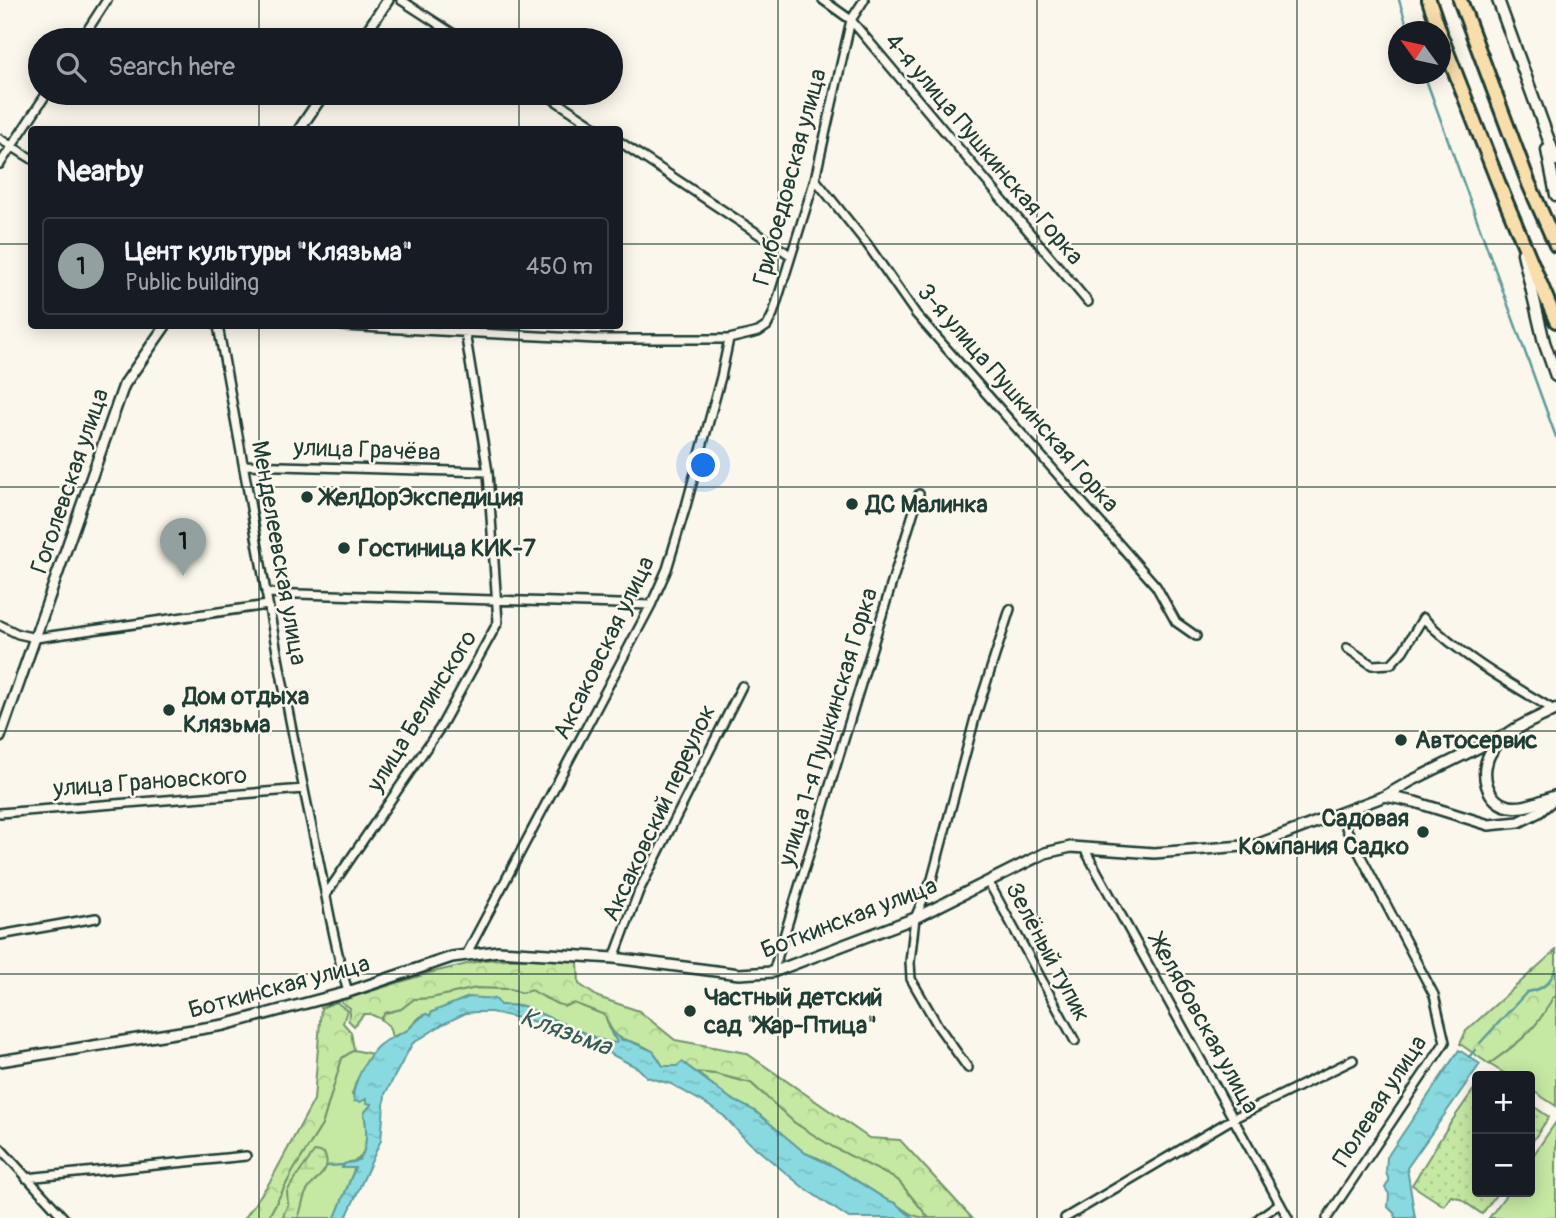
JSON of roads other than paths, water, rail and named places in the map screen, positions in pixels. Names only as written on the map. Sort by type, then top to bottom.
[{"type":"highway","points":[[1429,0],[1436,21]]},
{"type":"highway","points":[[1461,0],[1529,184],[1556,245]]},
{"type":"highway","points":[[1451,61],[1556,321]]},
{"type":"main road","points":[[1497,0],[1556,160]]},
{"type":"main road","points":[[1543,127],[1556,195]]},
{"type":"main road","points":[[1516,225],[1544,342],[1556,376]]},
{"type":"main road","points":[[1555,709],[1521,726],[1499,742],[1488,756],[1484,772],[1490,793],[1499,802],[1510,807],[1532,804],[1556,796]]},
{"type":"street","points":[[89,28],[107,0]]},
{"type":"street","points":[[368,28],[388,0]]},
{"type":"street","points":[[401,0],[444,28]]},
{"type":"street","name":"4-я улица Пушкинская Горка","points":[[822,0],[851,20],[1088,302]]},
{"type":"street","name":"Грибоедовская улица","points":[[729,339],[767,326],[773,314],[815,178],[851,20],[864,0]]},
{"type":"street","points":[[0,164],[39,105]]},
{"type":"street","points":[[302,126],[316,105]]},
{"type":"street","points":[[562,105],[594,126]]},
{"type":"street","points":[[581,126],[585,120]]},
{"type":"street","points":[[0,139],[28,156]]},
{"type":"street","points":[[623,144],[790,256]]},
{"type":"street","name":"3-я улица Пушкинская Горка","points":[[815,178],[867,244],[916,314],[1156,586],[1176,622],[1196,636]]},
{"type":"street","name":"Гоголевская улица","points":[[0,737],[124,386],[163,329]]},
{"type":"street","name":"Менделеевская улица","points":[[219,329],[268,605],[348,992]]},
{"type":"street","name":"улица Белинского","points":[[327,893],[440,729],[498,622],[488,472],[464,329]]},
{"type":"street","points":[[476,329],[596,339],[729,339]]},
{"type":"street","name":"Аксаковская улица","points":[[466,955],[651,605],[667,569],[721,377],[729,339]]},
{"type":"street","name":"улица Грачёва","points":[[244,466],[488,472]]},
{"type":"street","name":"улица 1-я Пушкинская Горка","points":[[773,972],[919,494]]},
{"type":"street","points":[[266,593],[651,605]]},
{"type":"street","points":[[0,625],[18,634],[36,638],[268,605]]},
{"type":"street","points":[[968,1068],[938,1026],[911,979],[915,918],[932,879],[975,718],[1010,609]]},
{"type":"street","points":[[1347,648],[1372,665],[1391,664],[1403,652],[1423,618],[1448,644],[1484,669],[1555,709]]},
{"type":"street","name":"Аксаковский переулок","points":[[614,958],[639,891],[742,686]]},
{"type":"street","name":"Боткинская улица","points":[[0,1061],[194,1031],[348,992],[440,961],[498,951],[614,958],[739,974],[773,972],[915,918],[1045,853],[1071,847],[1154,853],[1256,845],[1385,796],[1411,780],[1521,726]]},
{"type":"street","name":"улица Грановского","points":[[0,813],[304,789]]},
{"type":"street","points":[[1385,796],[1489,825],[1520,822],[1539,812],[1556,796]]},
{"type":"street","name":"Полевая улица","points":[[1327,1218],[1445,1042],[1434,995],[1340,813]]},
{"type":"street","name":"Желябовская улица","points":[[1084,848],[1288,1218]]},
{"type":"street","name":"Зелёный тупик","points":[[988,881],[1075,1041]]},
{"type":"street","points":[[0,935],[96,918]]},
{"type":"street","points":[[1065,1218],[1234,1118],[1353,1060]]},
{"type":"street","points":[[0,1148],[64,1218]]},
{"type":"street","points":[[26,1178],[246,1156]]},
{"type":"street","points":[[1259,1218],[1280,1203]]},
{"type":"water","name":"Клязьма","points":[[469,997],[496,999],[500,1005],[523,1006],[600,1040],[616,1043],[610,1031],[622,1040],[653,1051],[663,1066],[677,1066],[682,1062],[731,1099],[755,1111],[805,1153],[833,1166],[895,1203],[913,1218],[849,1218],[804,1188],[745,1139],[724,1116],[671,1084],[647,1077],[638,1068],[603,1050],[545,1030],[536,1022],[491,1012],[477,1012],[466,1013],[443,1024],[412,1044],[385,1094],[381,1140],[346,1218],[335,1218],[355,1168],[342,1168],[344,1164],[360,1159],[366,1143],[364,1113],[372,1104],[366,1103],[366,1099],[354,1101],[353,1095],[360,1073],[369,1058],[380,1044],[406,1031],[427,1014],[430,1016],[432,1012]]},
{"type":"water","points":[[1459,1050],[1480,1064],[1472,1071],[1472,1075],[1407,1168],[1415,1218],[1396,1218],[1388,1207],[1389,1194],[1385,1188],[1389,1181],[1386,1172],[1387,1157]]},
{"type":"waterway","points":[[1399,0],[1406,21]]},
{"type":"waterway","points":[[1428,84],[1556,437]]},
{"type":"waterway","points":[[1480,1043],[1527,992],[1545,985],[1556,969]]},
{"type":"waterway","points":[[1469,1057],[1475,1050]]},
{"type":"waterway","points":[[327,1166],[344,1165]]},
{"type":"place","name":"ЖелДорЭкспедиция","points":[[307,497]]},
{"type":"place","name":"ДС Малинка","points":[[852,504]]},
{"type":"place","name":"Гостиница КИК-7","points":[[344,548]]},
{"type":"place","name":"Цент культуры \"Клязьма\"","points":[[183,576]]},
{"type":"place","name":"Дом отдыха Клязьма","points":[[169,710]]},
{"type":"place","name":"Автосервис","points":[[1401,740]]},
{"type":"place","name":"Садовая Компания Садко","points":[[1423,832]]},
{"type":"place","name":"Частный детский сад \"Жар-Птица\"","points":[[690,1011]]}]
